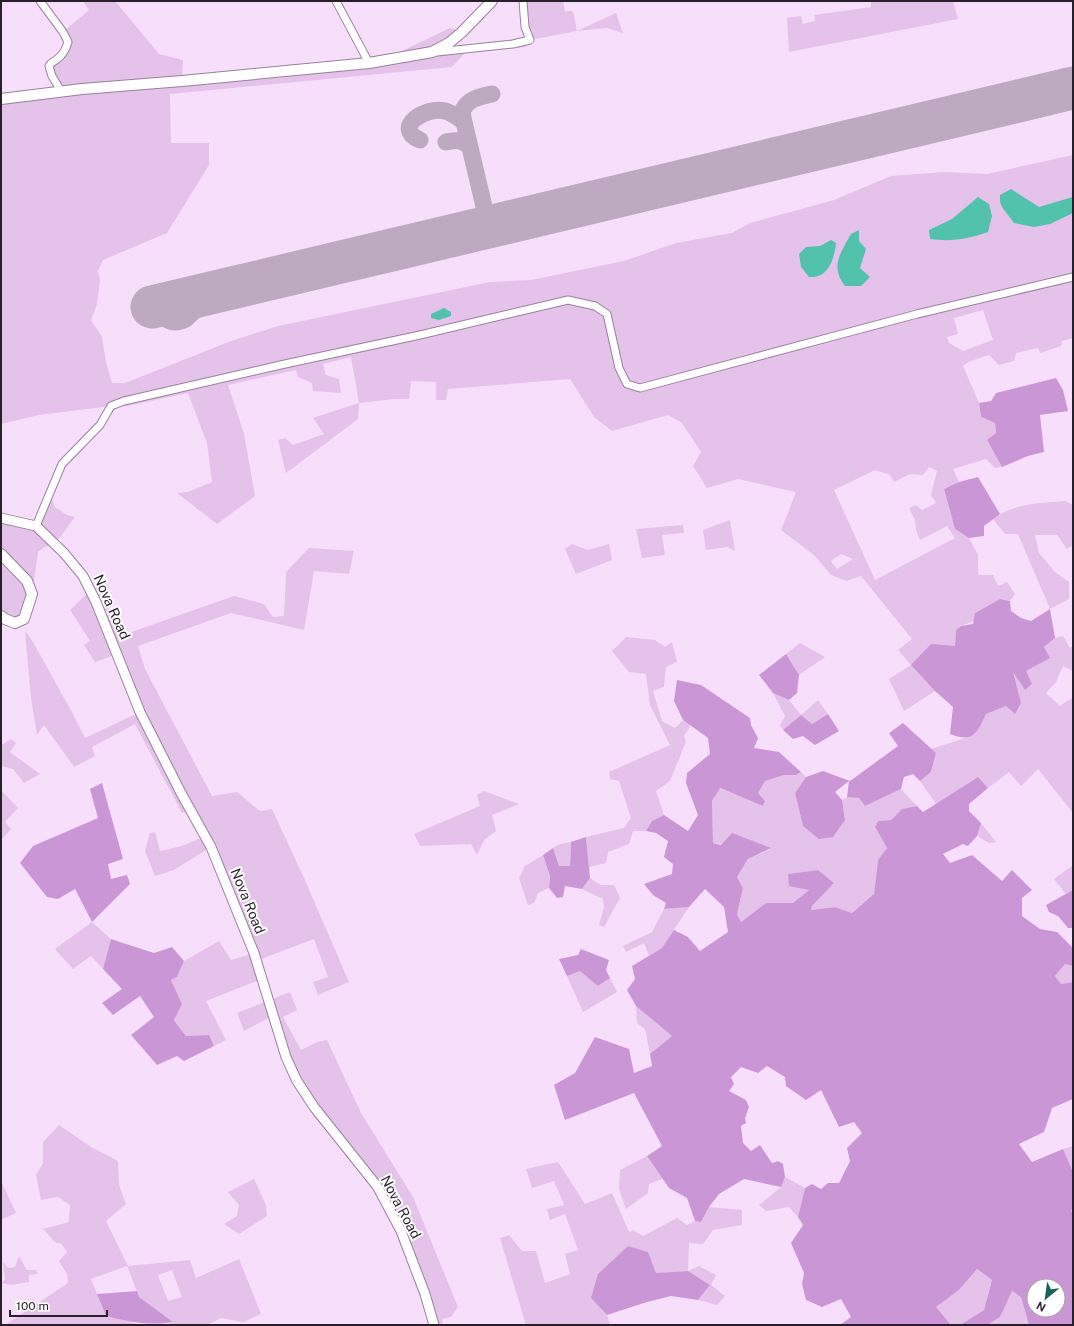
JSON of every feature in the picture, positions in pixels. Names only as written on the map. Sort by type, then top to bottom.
[{"type":"main road","points":[[1,99],[368,63],[432,52],[449,43],[462,32],[492,1]]},
{"type":"main road","points":[[1,554],[27,581],[32,594],[24,618],[15,623],[1,616]]},
{"type":"street","points":[[40,1],[63,32],[68,42],[66,49],[58,59],[49,66],[52,76],[61,92]]},
{"type":"street","points":[[336,1],[368,63]]},
{"type":"street","points":[[432,52],[513,44],[530,40],[525,26],[523,1]]},
{"type":"street","points":[[1,518],[36,526],[62,464],[100,425],[111,406],[124,401],[420,335],[568,300],[595,306],[607,314],[619,368],[627,384],[640,388],[916,314],[1073,277]]},
{"type":"street","name":"Nova Road","points":[[36,526],[64,553],[83,576],[96,602],[140,712],[181,793],[211,847],[254,953],[272,1016],[286,1057],[297,1081],[314,1107],[377,1186],[401,1231],[425,1294],[434,1325]]},
{"type":"shaded area","points":[[83,1],[115,1],[159,54],[183,60],[182,81],[368,63],[366,57],[398,53],[450,28],[462,32],[433,52],[529,40],[523,1],[563,1],[565,11],[573,11],[577,31],[530,40],[525,47],[465,53],[452,67],[170,94],[171,143],[209,143],[209,165],[167,233],[103,260],[98,271],[100,280],[97,304],[91,320],[102,337],[106,363],[112,383],[125,383],[231,341],[278,326],[490,282],[531,280],[624,261],[676,243],[732,233],[750,223],[834,200],[891,176],[945,172],[987,174],[1073,155],[1073,338],[1062,341],[1061,346],[1040,353],[1038,348],[1016,353],[1014,361],[999,365],[989,355],[968,362],[963,366],[979,403],[981,417],[995,423],[996,433],[987,440],[1002,467],[995,468],[986,459],[953,469],[959,482],[944,489],[955,529],[969,538],[978,555],[978,575],[993,575],[998,586],[1007,582],[1015,594],[1010,601],[1000,599],[975,613],[974,621],[961,626],[956,630],[955,646],[912,665],[935,691],[904,711],[889,679],[911,665],[898,650],[912,639],[861,576],[846,581],[831,575],[815,556],[781,530],[796,492],[738,479],[707,488],[693,466],[701,452],[682,423],[668,415],[612,431],[594,417],[570,379],[448,389],[446,400],[436,400],[436,382],[411,381],[409,399],[359,403],[351,357],[323,364],[326,375],[339,379],[341,393],[313,391],[312,383],[298,377],[296,370],[228,385],[244,434],[255,496],[217,524],[177,493],[188,492],[212,482],[207,443],[188,393],[128,406],[111,406],[39,415],[1,424],[1,99],[61,91],[49,66],[66,49],[63,32],[89,10]],"holes":[[[983,310],[993,340],[963,351],[949,343],[947,337],[958,334],[954,318]],[[929,467],[937,471],[931,495],[936,503],[922,510],[916,505],[909,508],[915,520],[916,530],[920,540],[947,526],[955,538],[875,580],[834,490],[875,470],[890,475],[894,482],[910,474],[923,475]],[[841,554],[853,559],[837,569],[831,561]]]},
{"type":"shaded area","points":[[871,1],[953,1],[958,19],[789,52],[787,18],[801,16],[803,24],[815,21],[814,15],[871,7]]},
{"type":"shaded area","points":[[616,13],[623,33],[607,28],[577,31]]},
{"type":"shaded area","points":[[1011,189],[1039,207],[1073,197],[1073,213],[1050,224],[1034,227],[1014,223],[1000,202],[1000,195]]},
{"type":"shaded area","points":[[978,197],[989,204],[992,216],[988,232],[959,239],[930,239],[929,230],[952,219]]},
{"type":"shaded area","points":[[859,230],[859,241],[866,249],[860,268],[870,277],[861,286],[845,286],[840,279],[838,272],[838,260],[851,234]]},
{"type":"shaded area","points":[[831,240],[836,243],[832,262],[822,274],[816,277],[809,277],[801,267],[799,254],[806,247],[820,246]]},
{"type":"shaded area","points":[[444,308],[451,312],[451,316],[439,320],[431,318],[431,314]]},
{"type":"shaded area","points":[[1056,378],[1063,390],[1068,411],[1040,415],[1044,452],[1028,456],[1002,467],[987,440],[996,433],[995,423],[981,417],[979,403],[991,401],[996,393]]},
{"type":"shaded area","points":[[359,403],[358,419],[286,473],[278,440],[285,438],[293,445],[324,434],[313,418]]},
{"type":"shaded area","points":[[978,477],[1000,514],[984,526],[984,536],[969,538],[955,529],[944,489],[959,482]]},
{"type":"shaded area","points":[[50,495],[55,507],[67,515],[75,517],[55,544],[45,547],[38,552],[32,594],[24,619],[1,622],[1,518],[36,526]]},
{"type":"shaded area","points":[[1065,501],[1073,505],[1073,545],[1067,549],[1057,535],[1035,535],[1039,553],[1055,572],[1069,582],[1069,599],[1050,609],[1018,534],[1005,534],[993,519],[1018,507],[1037,503]]},
{"type":"shaded area","points":[[730,520],[735,551],[727,547],[706,550],[703,530]]},
{"type":"shaded area","points":[[683,525],[684,533],[662,535],[665,555],[642,558],[636,529]]},
{"type":"shaded area","points":[[572,544],[588,550],[609,544],[612,560],[576,574],[565,549]]},
{"type":"shaded area","points":[[309,548],[354,551],[349,574],[314,571],[304,630],[231,613],[138,646],[145,669],[212,796],[237,792],[260,811],[272,809],[349,982],[318,995],[313,982],[328,977],[314,939],[256,961],[262,979],[206,1001],[226,1040],[214,1046],[208,1035],[186,1036],[174,1019],[182,1004],[171,980],[177,977],[184,961],[219,941],[231,960],[254,953],[211,847],[174,870],[155,876],[145,851],[150,833],[155,832],[160,851],[182,846],[205,836],[190,809],[182,813],[135,724],[92,747],[95,756],[74,767],[44,725],[37,735],[31,698],[25,631],[33,642],[85,738],[140,712],[117,654],[95,662],[84,645],[90,641],[70,610],[91,590],[99,587],[120,636],[234,596],[264,604],[273,617],[284,616],[286,572]]},
{"type":"shaded area","points":[[1000,599],[1010,601],[1011,611],[1021,618],[1031,621],[1050,609],[1055,638],[1044,647],[1050,658],[1026,671],[1032,684],[1025,690],[1013,672],[1021,703],[1015,714],[1006,706],[986,714],[980,727],[973,735],[969,737],[958,737],[950,734],[953,707],[935,691],[911,665],[931,644],[955,646],[956,630],[961,626],[973,624],[975,613]]},
{"type":"shaded area","points":[[1063,636],[1070,648],[1073,646],[1073,671],[1063,666],[1056,682],[1046,693],[1060,706],[1073,697],[1073,813],[1038,769],[1021,786],[1009,772],[988,788],[978,777],[936,804],[920,781],[931,772],[936,753],[931,749],[975,734],[986,714],[1006,706],[1015,713],[1013,670],[1025,690],[1026,671],[1049,658],[1044,647],[1055,638]]},
{"type":"shaded area","points":[[626,637],[655,640],[665,647],[672,642],[677,662],[666,667],[664,687],[653,691],[662,721],[675,728],[683,720],[691,725],[684,736],[686,742],[670,781],[656,791],[664,815],[652,821],[646,831],[633,831],[629,844],[608,852],[606,863],[589,867],[586,837],[624,828],[631,818],[619,781],[610,779],[609,772],[670,745],[650,705],[646,674],[629,672],[612,651]]},
{"type":"shaded area","points":[[800,643],[825,657],[799,675],[786,654]]},
{"type":"shaded area","points":[[786,654],[799,675],[797,693],[789,700],[773,693],[759,675]]},
{"type":"shaded area","points":[[677,680],[701,685],[750,718],[751,725],[758,738],[754,748],[779,752],[801,772],[796,775],[784,775],[765,781],[758,793],[765,801],[763,806],[720,788],[712,801],[713,843],[721,845],[732,833],[771,848],[748,859],[737,877],[743,888],[737,914],[741,922],[766,903],[793,903],[809,890],[789,886],[788,874],[818,870],[834,883],[812,906],[811,910],[835,907],[852,913],[874,894],[878,860],[887,848],[875,827],[878,821],[891,820],[902,809],[917,806],[923,812],[978,777],[988,788],[969,804],[969,811],[981,823],[977,836],[968,846],[963,844],[943,854],[950,863],[972,855],[1002,881],[1012,870],[1032,890],[1022,898],[1022,916],[1040,929],[1057,932],[1073,948],[1073,966],[1065,964],[1055,976],[1061,984],[1073,982],[1073,1099],[1052,1108],[1044,1132],[1019,1144],[1032,1162],[1063,1149],[1073,1172],[1073,1209],[1071,1211],[1073,1212],[1073,1325],[1029,1325],[1027,1318],[1066,1318],[1066,1278],[1026,1278],[1026,1314],[1021,1297],[1012,1291],[1000,1317],[987,1325],[960,1325],[984,1310],[992,1280],[977,1269],[959,1290],[936,1307],[951,1325],[840,1325],[851,1317],[841,1299],[822,1307],[806,1300],[802,1284],[804,1273],[791,1243],[803,1225],[798,1217],[805,1188],[812,1184],[821,1189],[828,1183],[839,1183],[850,1161],[847,1148],[862,1133],[854,1122],[839,1127],[821,1090],[806,1100],[786,1086],[785,1077],[767,1066],[758,1073],[741,1067],[731,1077],[734,1084],[729,1091],[746,1100],[749,1107],[745,1118],[746,1123],[741,1126],[743,1143],[751,1151],[760,1145],[772,1163],[778,1161],[783,1164],[785,1177],[781,1187],[744,1179],[719,1194],[709,1207],[701,1222],[695,1221],[687,1198],[669,1188],[647,1156],[662,1146],[634,1093],[565,1120],[554,1085],[575,1073],[595,1037],[629,1049],[634,1073],[652,1066],[650,1054],[672,1036],[636,1006],[627,990],[635,979],[632,966],[662,948],[674,930],[688,937],[700,951],[728,932],[724,907],[705,889],[689,907],[664,909],[666,903],[653,895],[644,884],[672,874],[673,864],[664,857],[668,841],[656,833],[646,831],[652,821],[664,815],[688,831],[698,815],[686,783],[687,773],[710,754],[708,738],[683,720],[674,701]]},
{"type":"shaded area","points":[[773,693],[789,700],[801,715],[783,730],[780,725],[785,716]]},
{"type":"shaded area","points":[[818,700],[828,714],[812,724],[801,715]]},
{"type":"shaded area","points":[[828,714],[839,731],[815,745],[803,736],[793,739],[783,730],[801,715],[812,724]]},
{"type":"shaded area","points":[[903,723],[936,753],[931,772],[920,781],[913,774],[904,777],[901,789],[865,806],[859,798],[847,797],[849,781],[835,792],[842,800],[845,820],[833,837],[819,839],[803,826],[795,793],[806,777],[823,771],[850,781],[898,746],[889,733]]},
{"type":"shaded area","points":[[11,739],[16,743],[10,752],[40,774],[24,783],[13,769],[1,766],[1,745]]},
{"type":"shaded area","points":[[801,772],[806,777],[795,793],[803,826],[845,820],[842,800],[847,797],[859,798],[865,806],[901,789],[917,806],[902,809],[891,820],[878,821],[875,827],[887,848],[878,860],[874,894],[852,913],[835,907],[811,910],[812,906],[834,883],[818,870],[788,874],[809,890],[793,903],[766,903],[741,922],[737,914],[743,888],[737,877],[748,859],[771,849],[713,843],[712,801],[719,788],[763,806],[765,801],[758,793],[765,781],[784,775],[796,775]]},
{"type":"shaded area","points":[[102,783],[123,859],[108,864],[111,879],[127,875],[130,884],[92,922],[75,889],[58,899],[47,897],[20,863],[33,846],[98,818],[90,789]]},
{"type":"shaded area","points":[[1,790],[18,808],[5,822],[11,829],[1,840]]},
{"type":"shaded area","points":[[484,791],[519,804],[492,815],[496,831],[484,840],[477,855],[471,844],[420,846],[414,834],[480,806],[477,795]]},
{"type":"shaded area","points":[[981,823],[996,842],[989,843],[977,836]]},
{"type":"shaded area","points":[[586,837],[590,878],[582,889],[565,886],[563,897],[557,898],[549,888],[550,876],[543,855],[553,848],[559,866],[570,866],[571,842]]},
{"type":"shaded area","points":[[571,842],[570,866],[559,866],[553,848],[560,844]]},
{"type":"shaded area","points":[[543,855],[550,876],[549,888],[538,893],[534,903],[528,905],[519,878],[525,866]]},
{"type":"shaded area","points":[[1073,865],[1073,890],[1066,894],[1054,879]]},
{"type":"shaded area","points":[[590,878],[601,885],[614,885],[620,898],[604,927],[599,925],[604,907],[603,899],[582,889]]},
{"type":"shaded area","points":[[1073,890],[1073,928],[1068,928],[1058,916],[1049,912],[1046,905]]},
{"type":"shaded area","points":[[689,907],[662,948],[649,956],[644,943],[626,952],[623,946],[652,932],[664,909]]},
{"type":"shaded area","points":[[92,922],[111,939],[103,969],[91,956],[73,969],[55,949]]},
{"type":"shaded area","points":[[111,939],[154,953],[172,947],[184,961],[177,977],[171,980],[182,1004],[174,1020],[186,1036],[209,1035],[214,1046],[184,1061],[177,1056],[157,1065],[131,1035],[154,1017],[140,996],[113,1015],[102,1003],[122,989],[103,969]]},
{"type":"shaded area","points":[[581,949],[609,960],[606,970],[610,978],[598,986],[580,971],[567,976],[559,959],[578,955]]},
{"type":"shaded area","points":[[1065,964],[1073,966],[1073,982],[1061,984],[1055,976]]},
{"type":"shaded area","points":[[580,970],[598,986],[610,978],[617,992],[583,1012],[567,976]]},
{"type":"shaded area","points":[[290,992],[297,1010],[283,1017],[301,1050],[317,1042],[327,1040],[361,1113],[413,1197],[458,1307],[451,1317],[442,1319],[443,1325],[434,1325],[425,1294],[377,1186],[314,1107],[272,1016],[244,1031],[237,1013]]},
{"type":"shaded area","points":[[636,1006],[672,1036],[650,1054],[645,1029],[637,1023]]},
{"type":"shaded area","points":[[59,1125],[91,1147],[118,1161],[119,1185],[126,1204],[106,1221],[128,1266],[190,1260],[196,1278],[239,1259],[261,1314],[243,1322],[221,1318],[207,1325],[166,1325],[173,1322],[139,1297],[127,1266],[91,1279],[106,1316],[141,1325],[5,1325],[68,1283],[67,1274],[59,1261],[67,1252],[61,1243],[56,1243],[43,1229],[69,1222],[70,1205],[58,1197],[41,1200],[36,1175],[43,1163],[43,1142]],"holes":[[[172,1270],[182,1297],[168,1301],[158,1275]]]},
{"type":"shaded area","points":[[1073,1146],[1073,1172],[1063,1149]]},
{"type":"shaded area","points":[[647,1156],[663,1179],[649,1184],[648,1193],[626,1209],[619,1189],[620,1170]]},
{"type":"shaded area","points":[[558,1162],[585,1204],[612,1193],[629,1232],[633,1230],[643,1236],[677,1218],[687,1225],[695,1221],[701,1222],[709,1207],[742,1210],[742,1225],[713,1230],[703,1244],[689,1243],[688,1271],[656,1273],[648,1252],[628,1246],[616,1258],[591,1298],[607,1315],[610,1325],[526,1325],[500,1238],[509,1235],[522,1251],[536,1251],[545,1283],[570,1274],[565,1254],[578,1250],[565,1214],[550,1220],[547,1209],[564,1205],[554,1181],[532,1188],[526,1169]]},
{"type":"shaded area","points":[[785,1177],[805,1188],[798,1217],[789,1207],[766,1211],[759,1205],[781,1187]]},
{"type":"shaded area","points":[[254,1179],[266,1205],[267,1216],[239,1234],[224,1224],[237,1216],[239,1205],[228,1192]]},
{"type":"shaded area","points":[[1,1181],[16,1213],[3,1219],[1,1218]]},
{"type":"shaded area","points":[[628,1246],[648,1252],[656,1273],[688,1271],[710,1285],[698,1300],[671,1296],[607,1315],[591,1298],[598,1274]]},
{"type":"shaded area","points":[[19,1256],[27,1270],[36,1270],[38,1274],[29,1275],[29,1282],[11,1285],[2,1283],[5,1279],[3,1262],[8,1268],[15,1267]]},
{"type":"shaded area","points":[[699,1266],[716,1275],[711,1285],[725,1296],[717,1305],[698,1300],[710,1285],[688,1271]]},
{"type":"shaded area","points":[[977,1269],[992,1280],[984,1310],[960,1325],[951,1325],[936,1307],[959,1290]]},
{"type":"shaded area","points":[[137,1291],[139,1297],[173,1322],[156,1324],[139,1323],[106,1316],[97,1294]]},
{"type":"shaded area","points":[[1011,1291],[1021,1297],[1029,1325],[987,1325],[1000,1317]]},
{"type":"taxiway","points":[[464,122],[462,112],[464,107],[474,99],[492,94]]},
{"type":"taxiway","points":[[420,140],[412,135],[409,130],[410,124],[414,119],[421,115],[437,110],[445,111],[453,114],[464,122],[486,215],[494,222],[501,223],[512,221]]},
{"type":"taxiway","points":[[446,142],[459,141],[470,147]]},
{"type":"taxiway","points":[[474,230],[483,224],[486,215]]},
{"type":"taxiway","points":[[200,295],[172,289],[165,292],[161,297],[159,304],[160,311],[169,321],[177,322],[186,319],[214,292]]},
{"type":"runway","points":[[152,307],[1073,88]]}]
